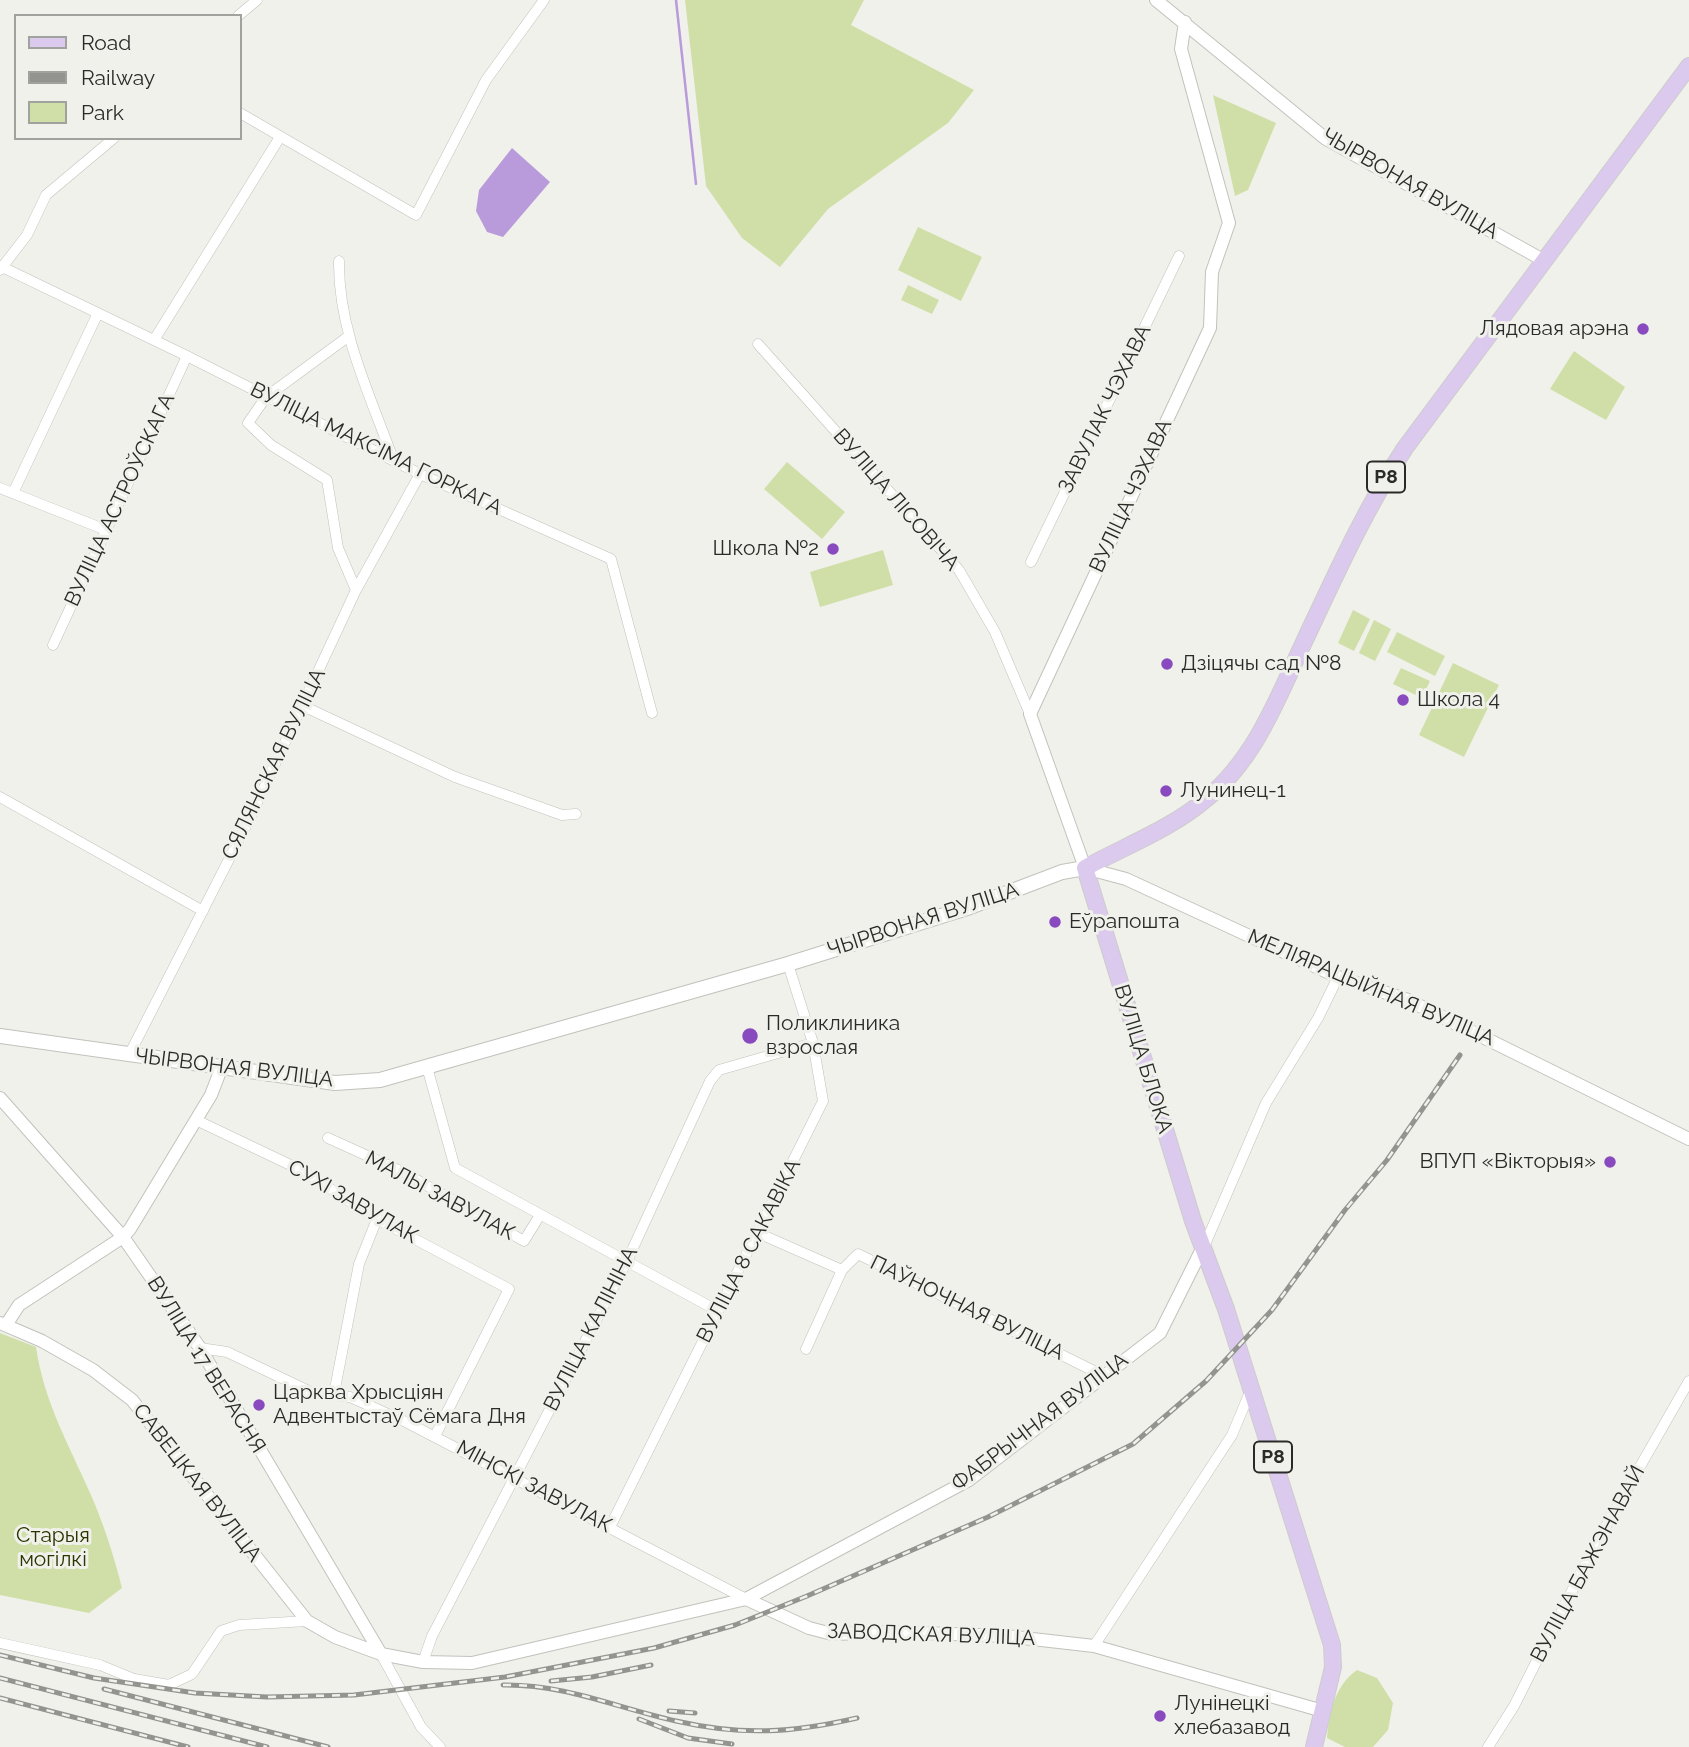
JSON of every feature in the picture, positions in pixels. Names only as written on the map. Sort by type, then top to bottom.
[{"type":"main road","name":"ЧЫРВОНАЯ ВУЛІЦА","points":[[0,1037],[335,1083],[380,1080],[788,964],[970,907],[1062,872],[1085,868],[1183,816],[1205,800],[1245,759],[1276,703],[1375,494],[1405,448],[1689,66]]},
{"type":"main road","name":"ВУЛІЦА БЛОКА","points":[[1085,868],[1202,1249]]},
{"type":"main road","name":"Р8","points":[[1202,1249],[1226,1308],[1250,1392],[1332,1645],[1333,1667],[1314,1747]]},
{"type":"street","points":[[240,14],[257,0]]},
{"type":"street","points":[[242,114],[416,215],[486,80],[544,0]]},
{"type":"street","name":"ЧЫРВОНАЯ ВУЛІЦА","points":[[1156,0],[1326,139],[1543,260]]},
{"type":"street","name":"ВУЛІЦА ЧЭХАВА","points":[[1030,714],[1210,328],[1212,272],[1229,223],[1181,49],[1185,22]]},
{"type":"street","points":[[154,340],[280,137]]},
{"type":"street","points":[[0,268],[27,235],[47,195],[112,140]]},
{"type":"street","name":"ЗАВУЛАК ЧЭХАВА","points":[[1031,562],[1179,256]]},
{"type":"street","points":[[339,261],[338,289],[349,336],[393,459]]},
{"type":"street","name":"ВУЛІЦА МАКСІМА ГОРКАГА","points":[[0,268],[187,356],[420,474],[611,559],[652,713]]},
{"type":"street","points":[[13,493],[97,315]]},
{"type":"street","points":[[349,336],[267,397],[248,423],[271,444],[327,480],[338,548],[356,590]]},
{"type":"street","name":"ВУЛІЦА ЛІСОВІЧА","points":[[758,344],[959,570],[995,632],[1030,714],[1085,868]]},
{"type":"street","name":"ВУЛІЦА АСТРОЎСКАГА","points":[[53,645],[187,356]]},
{"type":"street","name":"СЯЛЯНСКАЯ ВУЛІЦА","points":[[129,1055],[203,911],[356,590],[420,474]]},
{"type":"street","points":[[0,488],[106,530]]},
{"type":"street","points":[[303,706],[455,776],[562,815],[576,814]]},
{"type":"street","points":[[0,797],[203,911]]},
{"type":"street","name":"МЕЛІЯРАЦЫЙНАЯ ВУЛІЦА","points":[[1085,868],[1126,880],[1338,976],[1416,1004],[1689,1139]]},
{"type":"street","name":"ВУЛІЦА 8 САКАВІКА","points":[[610,1527],[823,1101],[813,1043],[788,964]]},
{"type":"street","name":"ФАБРЫЧНАЯ ВУЛІЦА","points":[[381,1654],[423,1662],[472,1663],[522,1654],[746,1599],[968,1480],[1160,1333],[1202,1249],[1266,1103],[1318,1018],[1338,976]]},
{"type":"street","name":"ВУЛІЦА КАЛІНІНА","points":[[423,1662],[432,1636],[627,1261],[710,1081],[719,1070],[813,1043]]},
{"type":"street","points":[[427,1067],[455,1168],[718,1311]]},
{"type":"street","points":[[3,1324],[19,1305],[123,1237],[217,1083],[221,1069]]},
{"type":"street","name":"ВУЛІЦА 17 ВЕРАСНЯ","points":[[0,1098],[123,1237],[200,1348],[381,1654]]},
{"type":"street","name":"СУХІ ЗАВУЛАК","points":[[196,1119],[303,1171],[377,1219],[509,1289],[435,1436]]},
{"type":"street","name":"МАЛЫ ЗАВУЛАК","points":[[328,1138],[403,1172],[524,1241],[540,1215]]},
{"type":"street","points":[[334,1394],[359,1264],[377,1219]]},
{"type":"street","name":"ПАЎНОЧНАЯ ВУЛІЦА","points":[[758,1233],[842,1270],[858,1254],[1102,1376]]},
{"type":"street","points":[[806,1349],[842,1270]]},
{"type":"street","name":"САВЕЦКАЯ ВУЛІЦА","points":[[3,1324],[93,1370],[132,1400],[307,1621],[335,1637],[381,1654]]},
{"type":"street","name":"МІНСКІ ЗАВУЛАК","points":[[200,1348],[227,1352],[313,1394],[350,1397],[435,1436],[516,1476],[746,1599]]},
{"type":"street","name":"ВУЛІЦА БАЖЭНАВАЙ","points":[[1488,1747],[1514,1706],[1594,1548],[1689,1381]]},
{"type":"street","points":[[1094,1646],[1232,1435],[1250,1392]]},
{"type":"street","name":"ЗАВОДСКАЯ ВУЛІЦА","points":[[746,1599],[809,1628],[832,1634],[896,1632],[994,1635],[1094,1646],[1323,1711]]},
{"type":"street","points":[[0,1643],[100,1665],[134,1679],[169,1685],[177,1684],[192,1674],[221,1631],[239,1625],[307,1621]]},
{"type":"street","points":[[381,1654],[421,1727],[440,1747]]},
{"type":"green space","points":[[685,0],[864,0],[851,25],[974,90],[948,123],[828,209],[780,267],[742,238],[706,186]]},
{"type":"green space","points":[[1213,95],[1276,123],[1248,190],[1235,196]]},
{"type":"green space","points":[[918,227],[982,257],[961,301],[898,270]]},
{"type":"green space","points":[[908,285],[939,300],[932,314],[901,300]]},
{"type":"green space","points":[[1574,351],[1625,387],[1606,420],[1550,389]]},
{"type":"green space","points":[[787,462],[845,512],[822,539],[764,489]]},
{"type":"green space","points":[[883,550],[893,585],[820,607],[810,572]]},
{"type":"green space","points":[[1353,610],[1370,619],[1354,651],[1338,643]]},
{"type":"green space","points":[[1374,620],[1391,629],[1375,661],[1359,653]]},
{"type":"green space","points":[[1397,632],[1445,656],[1435,676],[1387,652]]},
{"type":"green space","points":[[1453,663],[1499,685],[1464,757],[1419,735]]},
{"type":"green space","points":[[1401,668],[1430,681],[1422,698],[1393,684]]},
{"type":"green space","name":"Старыя могілкі","points":[[0,1333],[36,1347],[51,1405],[96,1506],[112,1552],[122,1588],[89,1613],[0,1595]]},
{"type":"green space","points":[[1357,1670],[1377,1678],[1393,1703],[1388,1730],[1373,1747],[1345,1747],[1327,1738],[1334,1700],[1343,1683]]},
{"type":"shaded area","points":[[512,148],[550,182],[503,237],[487,232],[476,211],[479,190]]},
{"type":"waterway","points":[[676,0],[696,184]]},
{"type":"railway","points":[[0,1655],[94,1678],[195,1693],[267,1697],[354,1695],[505,1677],[654,1648],[735,1625],[807,1596],[988,1517],[1133,1444],[1206,1381],[1272,1310],[1345,1210],[1387,1160],[1460,1055]]},
{"type":"railway","points":[[551,1681],[592,1677],[651,1665]]},
{"type":"railway","points":[[0,1678],[267,1747]]},
{"type":"railway","points":[[503,1685],[548,1688],[676,1721],[723,1729],[767,1731],[811,1727],[857,1718]]},
{"type":"railway","points":[[104,1689],[328,1747]]},
{"type":"railway","points":[[0,1698],[188,1747]]},
{"type":"railway","points":[[669,1711],[695,1713]]},
{"type":"railway","points":[[639,1719],[688,1738],[732,1744]]},
{"type":"place","name":"Лядовая арэна","points":[[1643,329]]},
{"type":"place","name":"Школа №2","points":[[833,549]]},
{"type":"place","name":"Дзіцячы сад №8","points":[[1167,664]]},
{"type":"place","name":"Школа 4","points":[[1403,700]]},
{"type":"place","name":"Лунинец-1","points":[[1166,791]]},
{"type":"place","name":"Еўрапошта","points":[[1055,922]]},
{"type":"place","name":"Поликлиника взрослая","points":[[750,1036]]},
{"type":"place","name":"ВПУП «Вікторыя»","points":[[1610,1162]]},
{"type":"place","name":"Царква Хрысціян Адвентыстаў Сёмага Дня","points":[[259,1405]]},
{"type":"place","name":"Лунінецкі хлебазавод","points":[[1160,1716]]}]
